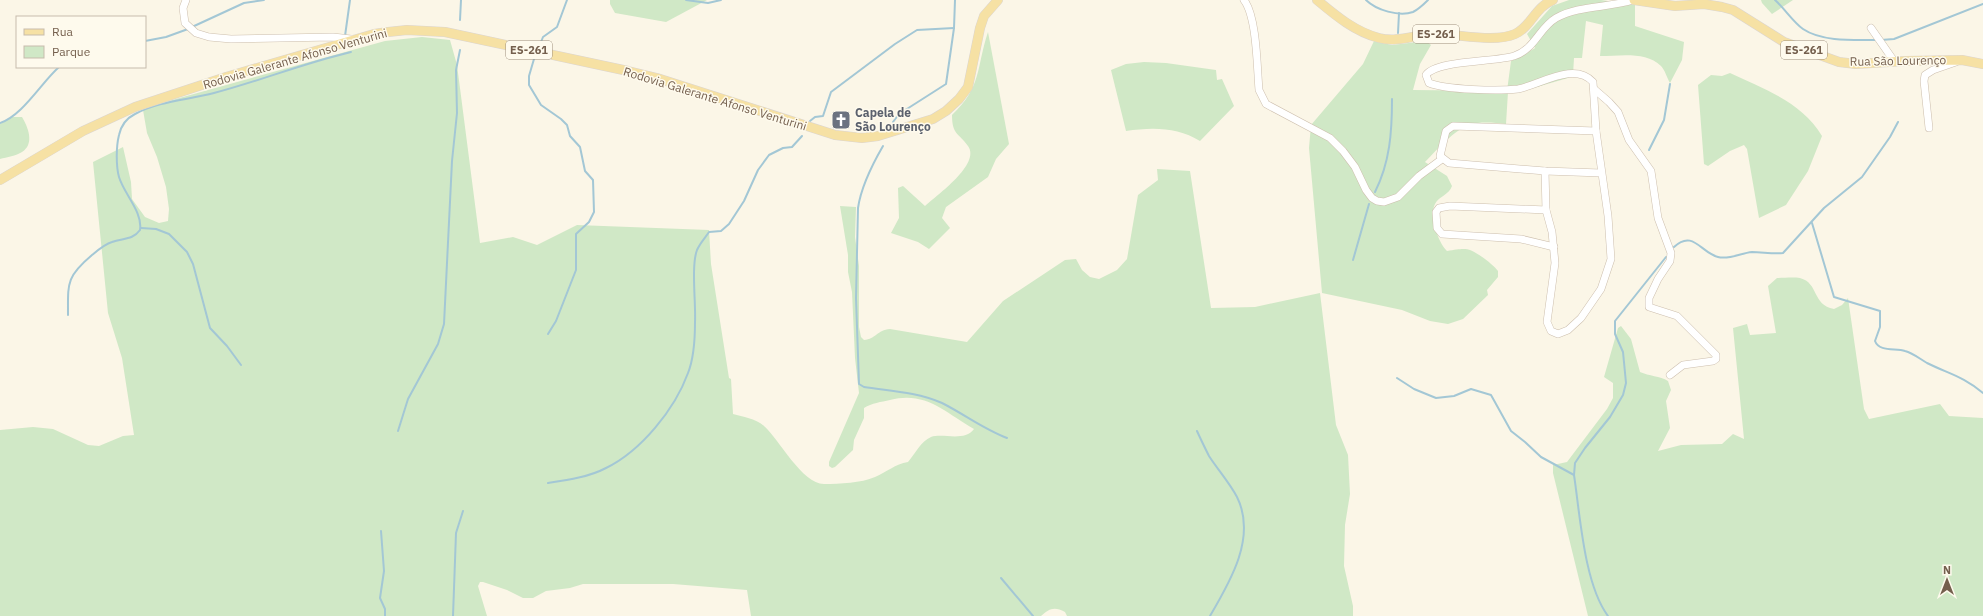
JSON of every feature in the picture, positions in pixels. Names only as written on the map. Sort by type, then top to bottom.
[{"type":"main road","name":"Rodovia Galerante Afonso Venturini","points":[[0,180],[83,131],[135,107],[355,40],[388,32],[407,30],[445,32],[650,77],[835,135],[862,138],[878,136],[933,119],[946,111],[959,99],[968,87],[980,28],[984,16],[998,0]]},
{"type":"main road","name":"ES-261","points":[[1317,0],[1354,28],[1379,38],[1392,40],[1435,34],[1476,37],[1509,36],[1522,29],[1540,7],[1554,0]]},
{"type":"main road","name":"Rua São Lourenço","points":[[1634,0],[1674,6],[1704,4],[1722,6],[1733,10],[1784,42],[1839,62],[1856,64],[1894,61],[1962,60],[1983,64]]},
{"type":"street","points":[[186,0],[183,8],[185,22],[189,28],[196,33],[209,37],[231,39],[333,37],[355,40]]},
{"type":"street","points":[[1244,0],[1251,15],[1254,30],[1261,98],[1266,104],[1330,138],[1344,151],[1355,167],[1372,198],[1377,202],[1392,200],[1419,176],[1442,159]]},
{"type":"street","points":[[1545,171],[1546,210],[1554,247],[1555,263],[1547,319],[1548,327],[1554,333],[1563,332],[1581,318],[1601,289],[1610,265],[1612,251],[1596,130],[1593,82],[1588,77],[1578,74],[1569,74],[1513,89],[1444,87],[1429,83],[1426,78],[1428,72],[1455,63],[1496,60],[1514,56],[1528,50],[1555,18],[1570,12],[1634,0]]},
{"type":"street","points":[[1872,28],[1894,61]]},
{"type":"street","points":[[1929,128],[1924,81],[1925,75],[1933,70],[1962,60]]},
{"type":"street","points":[[1594,89],[1610,102],[1618,112],[1629,140],[1651,171],[1658,218],[1671,253],[1670,261],[1649,298],[1649,307],[1677,316],[1716,354],[1716,359],[1713,361],[1689,363],[1676,369],[1670,374]]},
{"type":"street","points":[[1596,130],[1453,126],[1446,130],[1440,156],[1449,163],[1545,171],[1601,173]]},
{"type":"street","points":[[1546,210],[1450,206],[1439,208],[1436,212],[1438,228],[1442,234],[1521,239],[1554,247]]},
{"type":"green space","points":[[610,0],[707,0],[666,22],[615,13],[610,4]]},
{"type":"green space","points":[[1569,0],[1601,0],[1635,5],[1635,26],[1684,42],[1682,60],[1670,83],[1661,66],[1648,58],[1632,55],[1600,56],[1603,25],[1586,21],[1582,58],[1574,58],[1573,75],[1568,78],[1530,89],[1508,92],[1506,124],[1478,123],[1463,128],[1448,138],[1425,162],[1447,176],[1452,186],[1449,191],[1437,201],[1433,209],[1435,229],[1440,242],[1447,251],[1467,249],[1475,252],[1498,271],[1498,277],[1487,290],[1488,295],[1463,319],[1448,324],[1430,321],[1402,310],[1322,293],[1309,148],[1311,125],[1363,64],[1374,41],[1392,45],[1426,41],[1431,45],[1420,64],[1413,90],[1507,91],[1511,61],[1535,48],[1527,34],[1552,6]]},
{"type":"green space","points":[[1761,0],[1793,0],[1772,14]]},
{"type":"green space","points":[[988,32],[1009,144],[996,159],[988,177],[946,207],[942,218],[950,228],[929,249],[918,242],[891,233],[899,218],[898,188],[903,186],[925,206],[956,179],[963,170],[970,153],[968,146],[953,126],[952,115],[962,105],[973,86]]},
{"type":"green space","points":[[422,37],[450,40],[457,65],[480,243],[513,237],[537,245],[577,225],[709,230],[711,264],[729,378],[731,379],[733,414],[753,419],[764,426],[791,460],[807,477],[824,484],[857,482],[875,477],[895,466],[908,462],[921,445],[931,437],[960,436],[970,433],[974,429],[944,410],[914,398],[903,398],[877,403],[864,408],[864,418],[854,440],[853,450],[835,467],[832,468],[829,466],[829,462],[859,393],[855,358],[852,292],[840,206],[856,207],[855,237],[859,266],[859,327],[861,337],[864,340],[868,339],[882,331],[890,329],[967,342],[1003,301],[1065,260],[1076,259],[1082,270],[1090,277],[1099,279],[1117,270],[1127,259],[1138,195],[1158,180],[1157,169],[1190,171],[1211,308],[1255,307],[1320,293],[1336,425],[1348,455],[1350,494],[1345,525],[1344,566],[1353,606],[1353,616],[1067,616],[1065,612],[1061,610],[1052,609],[1041,616],[751,616],[747,590],[673,584],[583,584],[570,588],[546,591],[533,598],[523,598],[507,590],[480,582],[478,586],[487,616],[0,616],[0,430],[33,427],[53,429],[88,445],[99,446],[123,436],[134,435],[122,358],[108,313],[93,162],[123,147],[131,182],[132,199],[145,217],[159,223],[168,221],[169,209],[166,187],[157,157],[147,133],[143,110],[165,102],[385,41]]},
{"type":"green space","points":[[1144,62],[1166,63],[1216,70],[1217,80],[1222,79],[1234,106],[1200,141],[1183,133],[1164,129],[1126,131],[1111,70],[1126,64]]},
{"type":"green space","points":[[1730,73],[1769,91],[1793,105],[1814,124],[1822,136],[1808,171],[1786,205],[1759,218],[1747,149],[1744,145],[1730,151],[1708,166],[1704,164],[1698,85],[1711,75],[1722,76]]},
{"type":"green space","points":[[12,117],[22,117],[28,130],[28,145],[26,149],[20,153],[0,159],[0,124]]},
{"type":"green space","points":[[1777,278],[1800,278],[1806,281],[1810,284],[1822,303],[1827,307],[1834,309],[1842,305],[1848,298],[1864,409],[1869,419],[1940,404],[1949,416],[1983,418],[1983,616],[1588,616],[1553,473],[1553,465],[1567,462],[1607,409],[1613,398],[1613,383],[1604,377],[1618,328],[1621,326],[1631,339],[1640,372],[1668,381],[1671,390],[1666,401],[1670,428],[1658,451],[1681,445],[1722,444],[1733,434],[1744,439],[1733,328],[1747,324],[1750,335],[1776,333],[1768,286]]},
{"type":"waterway","points":[[192,27],[244,3],[264,0]]},
{"type":"waterway","points":[[345,36],[350,0]]},
{"type":"waterway","points":[[460,20],[461,0]]},
{"type":"waterway","points":[[541,42],[543,37],[557,27],[567,0]]},
{"type":"waterway","points":[[686,0],[708,3],[721,0]]},
{"type":"waterway","points":[[893,122],[899,114],[946,84],[954,28],[955,0]]},
{"type":"waterway","points":[[1366,0],[1370,4],[1382,10],[1401,14],[1413,12],[1428,0]]},
{"type":"waterway","points":[[1775,0],[1799,26],[1811,33],[1829,38],[1877,40]]},
{"type":"waterway","points":[[1881,40],[1894,39],[1983,4]]},
{"type":"waterway","points":[[1398,33],[1399,13]]},
{"type":"waterway","points":[[810,121],[815,117],[823,116],[831,92],[895,44],[917,30],[954,28]]},
{"type":"waterway","points":[[146,41],[166,37],[188,29]]},
{"type":"waterway","points":[[398,431],[408,399],[438,344],[444,324],[452,161],[457,113],[456,70],[460,50]]},
{"type":"waterway","points":[[68,315],[70,281],[77,269],[104,246],[112,242],[134,236],[140,230],[139,217],[121,183],[117,167],[119,135],[123,125],[129,118],[154,106],[214,93],[316,61],[351,52]]},
{"type":"waterway","points":[[534,59],[529,76],[529,85],[541,105],[567,125],[570,136],[580,147],[585,171],[593,180],[594,212],[589,222],[576,234],[576,270],[556,321],[548,334]]},
{"type":"waterway","points":[[0,123],[8,119],[24,106],[58,68]]},
{"type":"waterway","points":[[1649,150],[1664,120],[1670,84]]},
{"type":"waterway","points":[[1375,192],[1387,158],[1392,99]]},
{"type":"waterway","points":[[1674,247],[1686,240],[1692,241],[1712,255],[1722,258],[1752,252],[1783,253],[1824,208],[1862,177],[1890,137],[1898,122]]},
{"type":"waterway","points":[[548,483],[593,474],[619,461],[644,440],[666,414],[682,387],[692,361],[695,328],[694,265],[698,247],[709,232],[721,231],[729,224],[744,201],[758,170],[769,155],[783,148],[792,147],[802,136]]},
{"type":"waterway","points":[[883,146],[868,176],[859,200],[858,208],[856,298],[859,384],[864,387],[903,392],[933,399],[1007,438]]},
{"type":"waterway","points":[[1353,260],[1369,204]]},
{"type":"waterway","points":[[1812,223],[1834,297],[1880,311],[1880,327],[1875,341],[1880,347],[1911,353],[1927,363],[1962,379],[1983,393]]},
{"type":"waterway","points":[[141,228],[156,229],[169,234],[187,252],[193,264],[210,328],[227,346],[241,365]]},
{"type":"waterway","points":[[1608,616],[1593,586],[1588,568],[1574,475],[1575,463],[1610,417],[1623,395],[1626,383],[1623,352],[1615,334],[1615,321],[1666,257]]},
{"type":"waterway","points":[[1397,378],[1414,389],[1436,398],[1454,396],[1471,389],[1491,395],[1511,431],[1541,457],[1574,475]]},
{"type":"waterway","points":[[1197,431],[1209,456],[1231,486],[1237,497],[1242,512],[1244,528],[1243,543],[1233,574],[1210,616]]},
{"type":"waterway","points":[[453,616],[456,533],[463,511]]},
{"type":"waterway","points":[[381,531],[384,571],[380,598],[385,609],[385,616]]},
{"type":"waterway","points":[[1001,578],[1033,616]]},
{"type":"place","name":"Capela de São Lourenço","points":[[841,120]]}]
